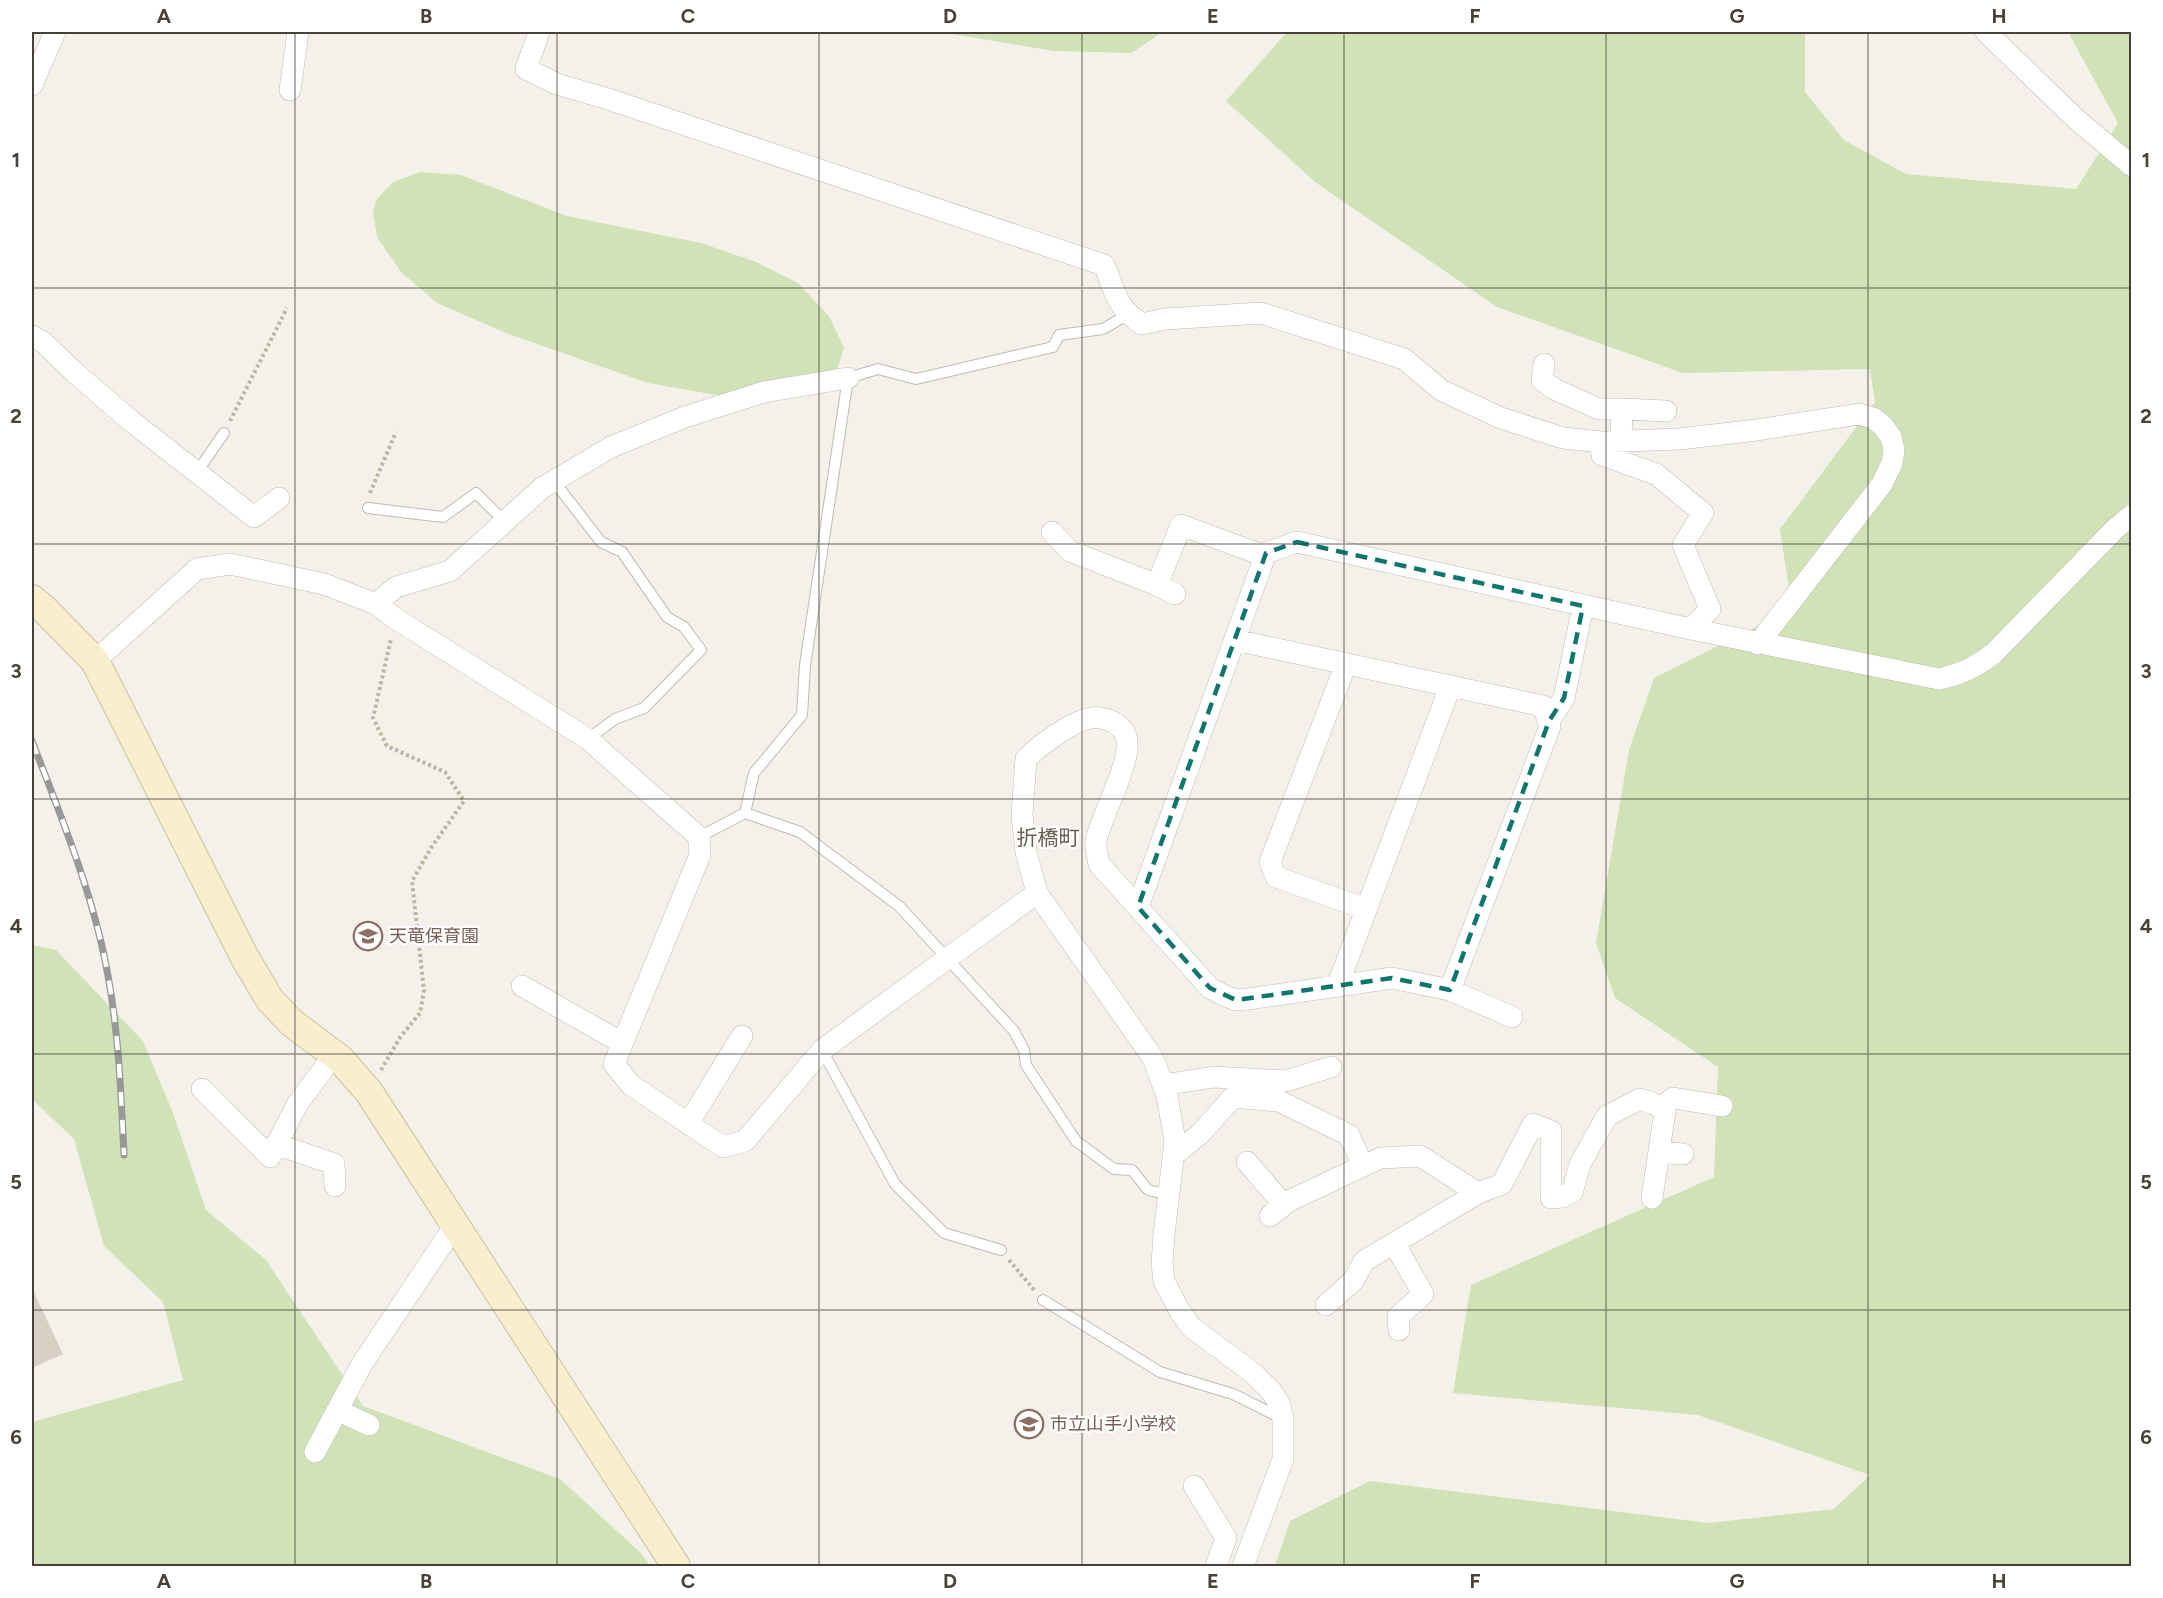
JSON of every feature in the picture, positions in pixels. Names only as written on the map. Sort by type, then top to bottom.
[{"type":"street","points":[[32,85],[55,32]]},
{"type":"street","points":[[290,90],[298,32]]},
{"type":"street","points":[[538,32],[526,69],[557,84],[1104,265],[1118,301],[1127,315],[1142,324],[1165,319],[1261,313],[1404,359],[1441,390],[1501,418],[1563,438],[1611,442],[1690,438],[1859,414],[1873,418],[1891,437],[1894,450],[1892,463],[1882,484],[1758,644]]},
{"type":"street","points":[[1986,32],[2077,120],[2132,166]]},
{"type":"street","points":[[32,336],[43,342],[131,421],[254,517],[279,498]]},
{"type":"street","points":[[1544,364],[1542,380],[1554,389],[1599,409],[1666,411]]},
{"type":"street","points":[[376,604],[396,587],[450,571],[553,480],[611,447],[685,417],[764,392],[848,378]]},
{"type":"street","points":[[1622,409],[1611,442],[1602,455],[1656,474],[1703,513],[1683,545],[1710,609],[1690,629]]},
{"type":"street","points":[[1138,907],[1266,553],[1297,542],[1758,644],[1939,680],[1973,669],[1993,654],[2115,529],[2132,515]]},
{"type":"street","points":[[1052,532],[1070,551],[1166,589],[1181,525],[1265,556]]},
{"type":"street","points":[[95,661],[197,569],[230,564],[324,585],[376,604],[396,619],[588,739],[699,837],[700,855],[614,1064],[631,1085],[723,1147],[745,1142],[822,1050],[1037,893]]},
{"type":"street","points":[[32,599],[95,661],[245,958],[270,1000],[292,1023],[354,1073],[369,1092],[675,1566]]},
{"type":"street","points":[[1548,721],[1564,698],[1583,606]]},
{"type":"street","points":[[1235,640],[1543,706],[1550,726],[1449,990]]},
{"type":"street","points":[[1346,664],[1269,862],[1276,877],[1366,909]]},
{"type":"street","points":[[1337,987],[1450,687]]},
{"type":"street","points":[[1243,1566],[1283,1459],[1283,1419],[1280,1405],[1271,1391],[1253,1373],[1191,1327],[1164,1281],[1162,1263],[1175,1141],[1167,1096],[1153,1058],[1037,893],[1026,852],[1022,815],[1026,759],[1038,747],[1081,721],[1097,717],[1114,722],[1126,735],[1128,752],[1095,843],[1099,864],[1210,988],[1225,996],[1236,1000],[1248,999],[1392,978],[1449,990],[1512,1017]]},
{"type":"street","points":[[522,986],[622,1043]]},
{"type":"street","points":[[688,1124],[742,1036]]},
{"type":"street","points":[[202,1089],[270,1157],[298,1103],[334,1055]]},
{"type":"street","points":[[1163,1085],[1214,1077],[1286,1081],[1331,1067]]},
{"type":"street","points":[[1173,1156],[1201,1133],[1233,1097],[1279,1101],[1349,1135],[1363,1166]]},
{"type":"street","points":[[1660,1108],[1673,1098],[1722,1106]]},
{"type":"street","points":[[1326,1305],[1353,1281],[1364,1261],[1478,1193],[1502,1184],[1533,1124],[1551,1131],[1551,1197],[1562,1197],[1572,1192],[1580,1164],[1607,1116],[1640,1099],[1665,1111],[1652,1198]]},
{"type":"street","points":[[276,1144],[334,1164],[335,1186]]},
{"type":"street","points":[[1659,1152],[1683,1154]]},
{"type":"street","points":[[1247,1162],[1277,1210],[1381,1158],[1420,1156],[1478,1193]]},
{"type":"street","points":[[315,1452],[362,1364],[449,1233],[456,1227]]},
{"type":"street","points":[[1394,1243],[1423,1294],[1398,1317],[1399,1330]]},
{"type":"street","points":[[337,1410],[369,1425]]},
{"type":"street","points":[[1194,1486],[1226,1538],[1216,1566]]},
{"type":"lane","points":[[745,813],[754,773],[802,715],[806,665],[848,378],[878,369],[916,379],[939,374],[1053,347],[1059,334],[1103,329],[1127,315]]},
{"type":"lane","points":[[197,472],[224,433]]},
{"type":"lane","points":[[553,480],[601,542],[622,552],[667,617],[684,627],[701,650],[644,708],[615,719],[588,739]]},
{"type":"lane","points":[[369,508],[443,516],[476,493],[506,522]]},
{"type":"lane","points":[[699,837],[745,813],[800,832],[899,906],[1014,1031],[1024,1050],[1026,1065],[1076,1141],[1114,1169],[1132,1170],[1148,1190],[1168,1195]]},
{"type":"lane","points":[[822,1050],[895,1184],[944,1233],[1001,1250]]},
{"type":"lane","points":[[1043,1300],[1161,1372],[1233,1394],[1283,1419]]},
{"type":"path","points":[[224,433],[287,308]]},
{"type":"path","points":[[369,508],[388,502],[369,492],[396,432]]},
{"type":"path","points":[[369,1092],[401,1036],[420,1012],[424,991],[412,881],[430,848],[464,801],[445,772],[387,746],[373,718],[396,619]]},
{"type":"path","points":[[1001,1250],[1043,1300]]},
{"type":"highlighted area","points":[[1297,542],[1583,606],[1564,698],[1549,721],[1450,990],[1392,978],[1236,1000],[1210,988],[1138,907],[1266,553]]},
{"type":"green space","points":[[940,32],[1163,32],[1131,53],[1054,51]]},
{"type":"green space","points":[[1287,32],[1805,32],[1805,92],[1844,140],[1906,174],[2076,189],[2118,123],[2068,32],[2131,32],[2131,1566],[1275,1566],[1290,1521],[1370,1481],[1709,1523],[1834,1509],[1870,1475],[1698,1415],[1453,1393],[1471,1285],[1714,1177],[1718,1067],[1615,998],[1596,943],[1629,750],[1654,678],[1792,609],[1780,529],[1875,402],[1870,369],[1683,373],[1497,307],[1315,182],[1226,101]]},
{"type":"green space","points":[[420,172],[461,175],[567,216],[701,243],[756,262],[798,283],[829,316],[844,348],[837,370],[722,396],[648,383],[506,333],[437,303],[401,272],[377,237],[373,213],[376,200],[393,182]]},
{"type":"green space","points":[[32,945],[56,950],[143,1041],[173,1113],[206,1210],[266,1260],[363,1406],[560,1479],[641,1553],[650,1566],[32,1566],[32,1422],[183,1380],[163,1302],[104,1246],[74,1139],[32,1099]]},
{"type":"building","points":[[32,1288],[63,1354],[32,1368]]},
{"type":"railway","points":[[32,741],[76,857],[102,946],[112,998],[117,1043],[124,1155]]},
{"type":"place","name":"天竜保育園","points":[[368,936]]},
{"type":"place","name":"市立山手小学校","points":[[1029,1424]]},
{"type":"district","name":"折橋町","points":[[1048,837]]}]
